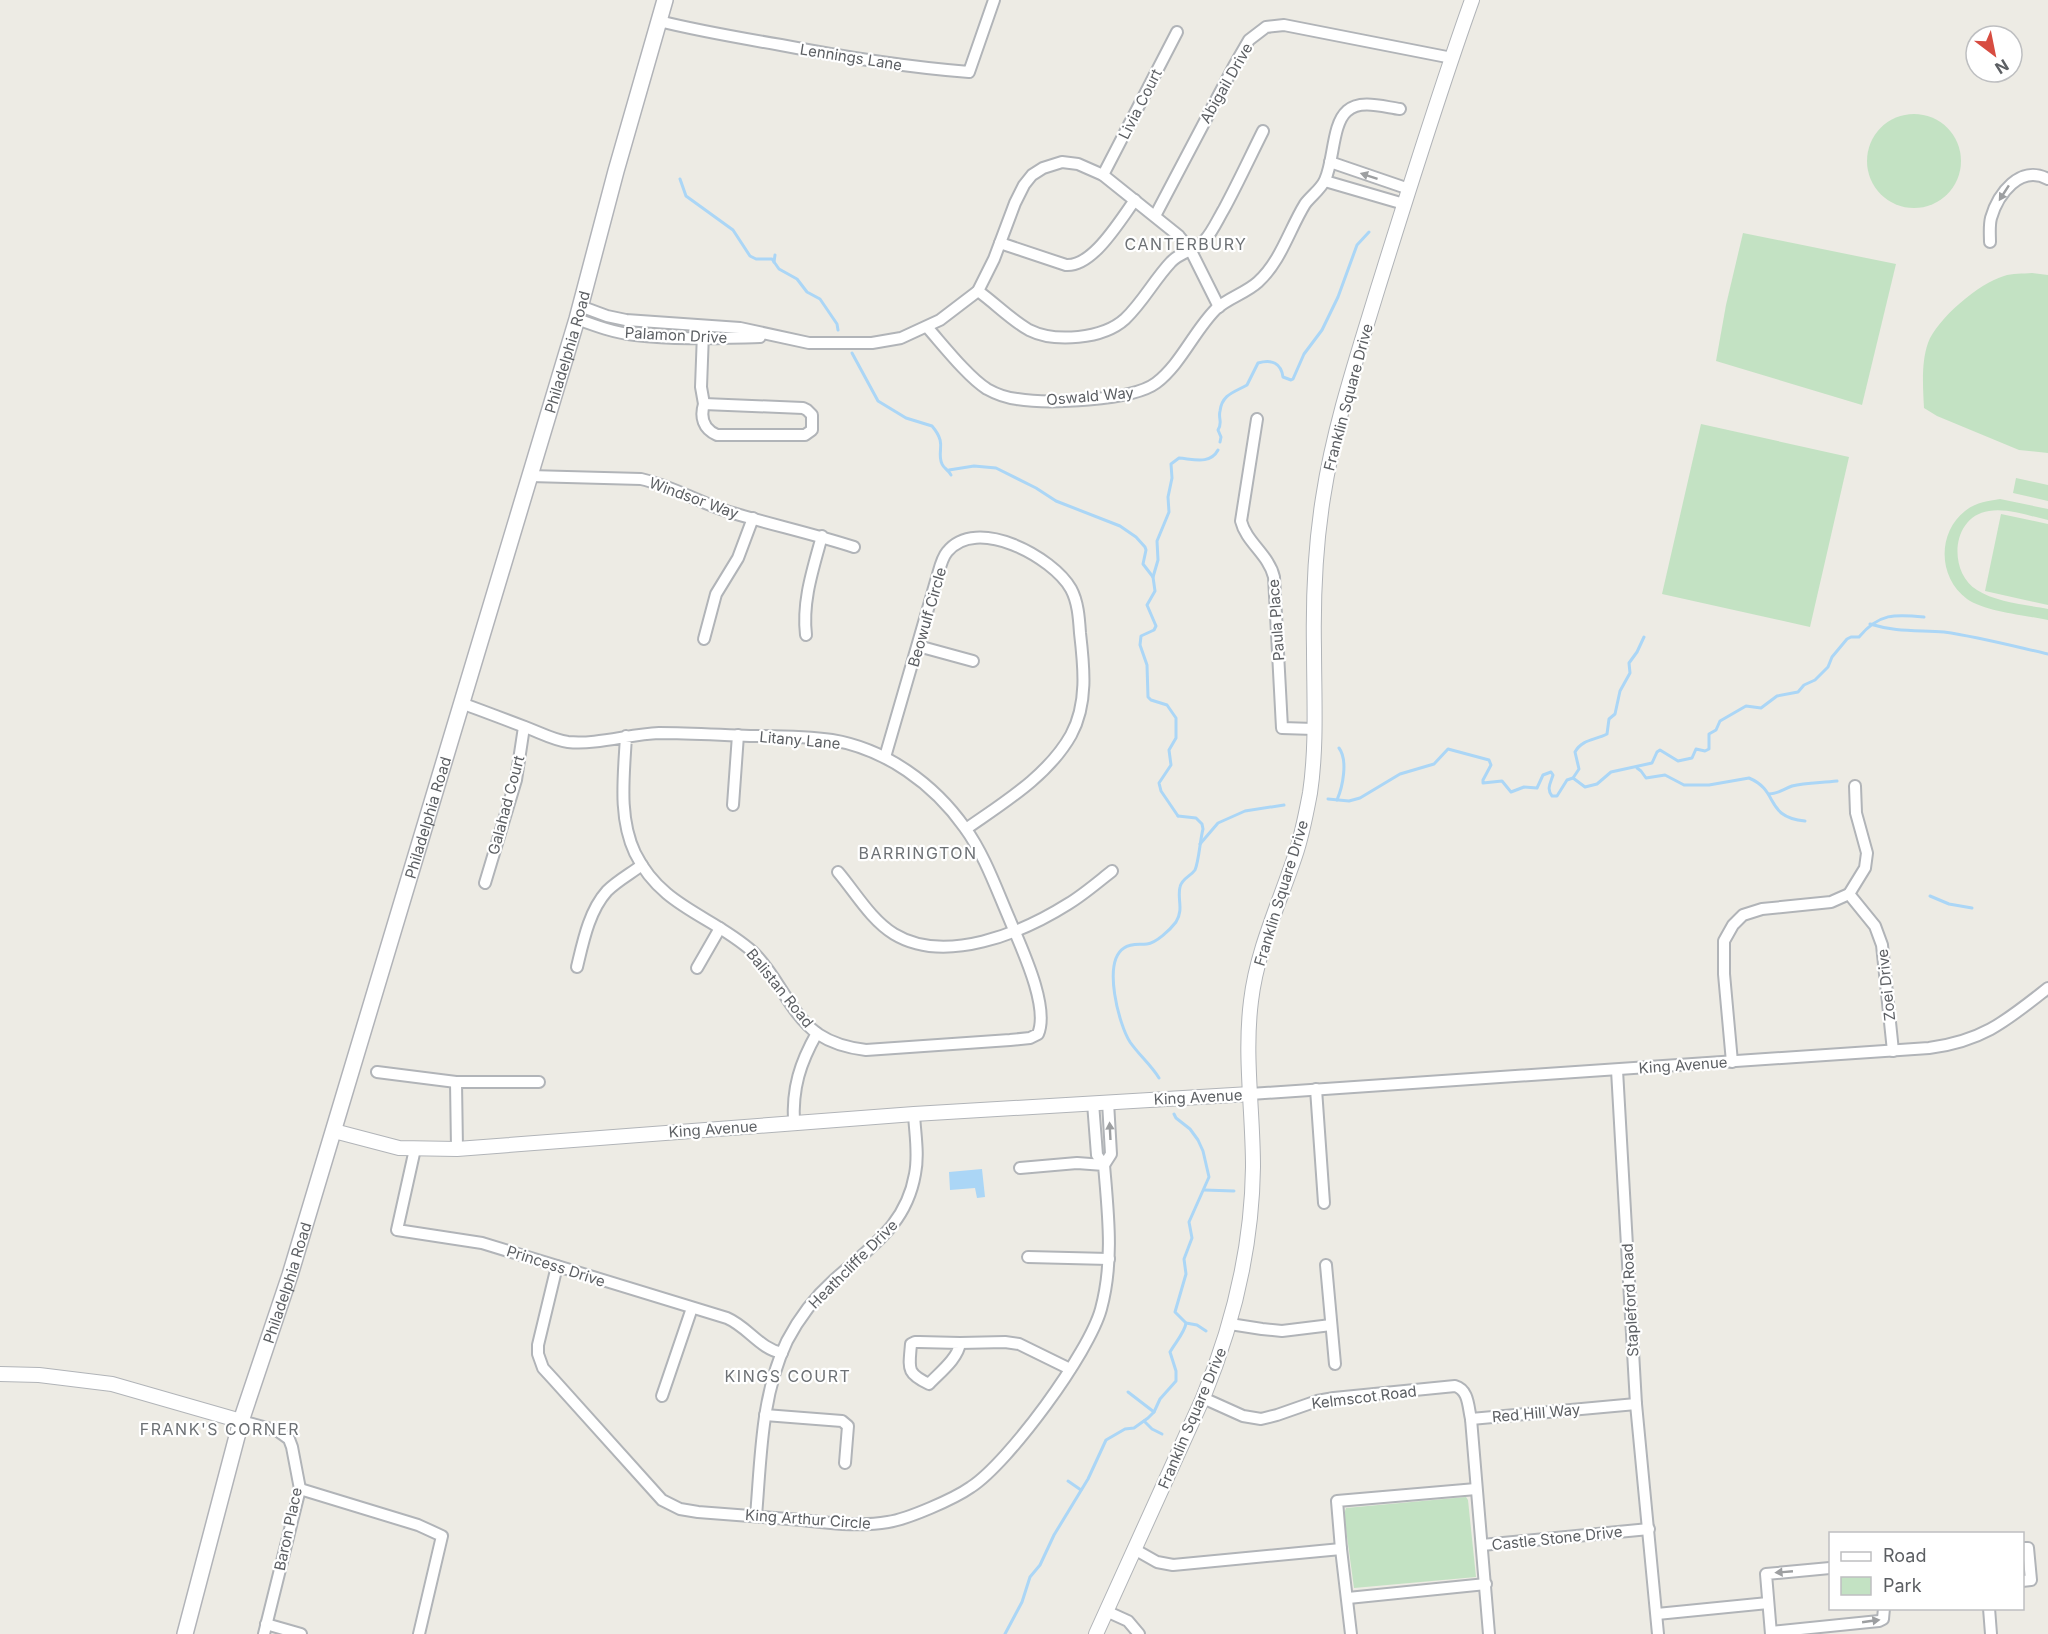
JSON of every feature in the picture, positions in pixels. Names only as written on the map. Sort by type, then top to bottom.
[{"type":"main road","name":"Philadelphia Road","points":[[185,1634],[241,1421],[290,1275],[530,476],[665,0]]},
{"type":"street","name":"Lennings Lane","points":[[659,21],[824,53],[920,68],[969,72],[994,0]]},
{"type":"street","name":"Franklin Square Drive","points":[[1096,1634],[1203,1398],[1230,1324],[1245,1258],[1251,1215],[1253,1155],[1248,1040],[1256,973],[1301,836],[1310,792],[1314,729],[1314,584],[1317,544],[1334,435],[1404,204],[1472,0]]},
{"type":"street","name":"Abigail Drive","points":[[1155,216],[1249,40],[1266,27],[1284,25],[1452,58]]},
{"type":"street","name":"Livia Court","points":[[1103,175],[1177,32]]},
{"type":"street","name":"Oswald Way","points":[[927,327],[986,388],[1015,399],[1088,398],[1140,392],[1156,383],[1219,307],[1258,282],[1268,271],[1305,206],[1325,181],[1338,130],[1346,112],[1352,107],[1361,105],[1400,109]]},
{"type":"street","points":[[1219,307],[1191,251],[1179,236],[1103,175],[1086,166],[1071,163],[1052,164],[1043,168],[1032,175],[1024,185],[978,291],[1013,319],[1040,334],[1051,336],[1099,334],[1109,330],[1138,305],[1170,262],[1181,254],[1191,251],[1206,239],[1263,131]]},
{"type":"street","points":[[1330,162],[1409,189]]},
{"type":"street","points":[[1990,242],[1991,219],[2002,194],[2010,184],[2024,175],[2048,179]]},
{"type":"street","points":[[1325,181],[1404,204]]},
{"type":"street","points":[[1000,243],[1073,266],[1096,250],[1135,200]]},
{"type":"street","name":"Palamon Drive","points":[[578,312],[626,320],[740,328],[809,343],[872,343],[901,338],[927,327],[978,291]]},
{"type":"street","name":"Palamon Drive","points":[[578,312],[606,330],[634,335],[702,339],[778,336]]},
{"type":"street","points":[[703,326],[701,387],[704,404],[702,413],[703,422],[709,430],[717,435],[805,435],[812,430],[812,415],[803,408],[704,404]]},
{"type":"street","name":"Paula Place","points":[[1257,419],[1241,520],[1246,534],[1269,565],[1274,577],[1282,728],[1314,729]]},
{"type":"street","name":"Windsor Way","points":[[530,476],[641,479],[658,483],[712,506],[854,547]]},
{"type":"street","points":[[704,639],[716,594],[738,558],[753,518]]},
{"type":"street","points":[[806,635],[807,597],[822,536]]},
{"type":"street","name":"Beowulf Circle","points":[[885,757],[946,553],[955,544],[968,539],[981,536],[994,538],[1039,557],[1059,572],[1077,603],[1084,679],[1079,717],[1062,748],[1036,776],[966,829]]},
{"type":"street","points":[[918,646],[973,661]]},
{"type":"street","name":"Litany Lane","points":[[462,703],[571,742],[658,734],[802,737],[832,740],[861,747],[885,757],[914,775],[935,793],[966,829],[989,871],[1015,932],[1038,998],[1042,1017],[1038,1034]]},
{"type":"street","name":"Galahad Court","points":[[485,882],[516,780],[524,727]]},
{"type":"street","points":[[733,805],[738,735]]},
{"type":"street","name":"Balistan Road","points":[[626,736],[623,796],[625,820],[630,842],[642,865],[654,883],[669,897],[745,945],[762,962],[800,1016],[817,1033],[844,1046],[866,1050],[1010,1040],[1030,1038],[1038,1034]]},
{"type":"street","points":[[1732,1062],[1724,974],[1724,941],[1733,925],[1743,915],[1762,909],[1831,902],[1849,894],[1865,867],[1867,853],[1856,813],[1855,786]]},
{"type":"street","points":[[577,967],[588,927],[601,899],[613,886],[642,865]]},
{"type":"street","points":[[838,872],[877,920],[891,933],[906,941],[933,946],[959,946],[1015,932],[1070,903],[1112,871]]},
{"type":"street","name":"Zoei Drive","points":[[1849,894],[1875,926],[1882,945],[1893,1051]]},
{"type":"street","points":[[697,968],[720,928]]},
{"type":"street","name":"King Avenue","points":[[334,1131],[387,1146],[414,1149],[457,1149],[914,1114],[1893,1051],[1936,1047],[1974,1038],[2000,1024],[2048,988]]},
{"type":"street","points":[[794,1123],[796,1078],[817,1033]]},
{"type":"street","name":"Stapleford Road","points":[[1617,1070],[1636,1404],[1649,1529]]},
{"type":"street","points":[[377,1072],[456,1082],[539,1082]]},
{"type":"street","points":[[456,1082],[457,1149]]},
{"type":"street","points":[[1316,1089],[1324,1203]]},
{"type":"street","name":"King Arthur Circle","points":[[1104,1165],[1111,1154],[1108,1102]]},
{"type":"street","name":"King Arthur Circle","points":[[557,1266],[538,1345],[538,1354],[543,1368],[662,1500],[687,1510],[872,1525],[908,1517],[960,1493],[984,1477],[1002,1460],[1087,1343],[1100,1310],[1109,1259],[1104,1165],[1097,1155],[1093,1103]]},
{"type":"street","name":"Heathcliffe Drive","points":[[756,1516],[765,1415],[770,1387],[782,1353],[812,1304],[831,1283],[889,1231],[903,1210],[916,1172],[914,1114]]},
{"type":"street","name":"Princess Drive","points":[[414,1149],[397,1230],[482,1243],[692,1308],[738,1323],[768,1349],[782,1353]]},
{"type":"street","points":[[1020,1168],[1077,1163],[1104,1165]]},
{"type":"street","points":[[1028,1257],[1109,1259]]},
{"type":"street","points":[[1326,1265],[1335,1364]]},
{"type":"street","points":[[662,1396],[692,1308]]},
{"type":"street","points":[[1230,1324],[1282,1330],[1331,1324]]},
{"type":"street","points":[[960,1342],[955,1356],[929,1384],[912,1374],[910,1370],[911,1344],[915,1342],[960,1342],[1005,1342],[1020,1344],[1070,1369]]},
{"type":"street","points":[[0,1374],[39,1375],[112,1384],[241,1421]]},
{"type":"street","name":"Kelmscot Road","points":[[1203,1398],[1243,1416],[1261,1419],[1317,1401],[1455,1386],[1463,1389],[1466,1395],[1471,1419]]},
{"type":"street","name":"Red Hill Way","points":[[1482,1545],[1471,1419],[1636,1404]]},
{"type":"street","points":[[765,1415],[842,1421],[848,1426],[845,1463]]},
{"type":"street","name":"Baron Place","points":[[241,1421],[278,1431],[288,1439],[292,1447],[300,1489],[265,1629]]},
{"type":"street","points":[[300,1489],[418,1525],[442,1536],[419,1634]]},
{"type":"street","points":[[1351,1634],[1337,1501],[1476,1489]]},
{"type":"street","points":[[1649,1529],[1658,1634]]},
{"type":"street","name":"Castle Stone Drive","points":[[1489,1634],[1482,1545],[1649,1529]]},
{"type":"street","points":[[2024,1548],[2028,1548],[2031,1580],[2024,1581]]},
{"type":"street","points":[[1134,1549],[1157,1562],[1179,1565],[1341,1549]]},
{"type":"street","points":[[1829,1568],[1766,1574],[1771,1633],[1879,1620],[1883,1619],[1884,1610]]},
{"type":"street","points":[[1348,1598],[1486,1584]]},
{"type":"street","points":[[1657,1614],[1768,1602]]},
{"type":"street","points":[[1989,1610],[1991,1634]]},
{"type":"street","points":[[1106,1611],[1128,1621],[1139,1634]]},
{"type":"street","points":[[265,1629],[301,1634]]},
{"type":"green space","points":[[1905,114],[1923,114],[1948,127],[1958,143],[1961,161],[1958,179],[1948,195],[1923,208],[1905,208],[1880,195],[1867,170],[1867,152],[1880,127]]},
{"type":"green space","points":[[1743,233],[1896,264],[1862,405],[1716,361]]},
{"type":"green space","points":[[2010,274],[2048,275],[2048,453],[2019,450],[1937,416],[1924,408],[1924,359],[1928,343],[1940,323],[1971,294],[1994,280]]},
{"type":"green space","points":[[1701,424],[1849,457],[1810,627],[1662,594]]},
{"type":"green space","points":[[2016,478],[2048,485],[2048,501],[2013,493]]},
{"type":"green space","points":[[2000,499],[2048,509],[2048,520],[2004,511],[1989,511],[1977,515],[1967,523],[1961,533],[1958,558],[1961,570],[1967,581],[1984,594],[2048,609],[2048,620],[1995,610],[1967,599],[1957,590],[1946,568],[1946,543],[1949,531],[1956,520],[1973,506]]},
{"type":"green space","points":[[2001,514],[2048,524],[2048,605],[1985,591]]},
{"type":"green space","points":[[1466,1497],[1476,1577],[1354,1588],[1344,1514],[1346,1508]]},
{"type":"water","points":[[982,1169],[985,1197],[977,1198],[975,1188],[950,1190],[949,1172]]},
{"type":"waterway","points":[[680,179],[686,196],[733,230],[750,256],[756,259],[772,259],[779,269],[797,279],[807,292],[820,299],[837,324],[838,330]]},
{"type":"waterway","points":[[1220,442],[1221,437],[1218,430],[1221,405],[1226,397],[1247,385],[1258,363],[1275,363],[1280,368],[1283,377],[1293,379],[1304,354],[1322,330],[1338,297],[1357,245],[1369,232]]},
{"type":"waterway","points":[[774,262],[775,255]]},
{"type":"waterway","points":[[852,353],[878,401],[906,418],[932,426],[941,443],[942,464],[951,475]]},
{"type":"waterway","points":[[1153,577],[1158,560],[1157,541],[1169,512],[1171,464],[1179,458],[1195,460],[1210,458],[1218,450]]},
{"type":"waterway","points":[[949,470],[974,466],[996,468],[1056,501],[1120,526],[1136,537],[1145,547],[1143,564],[1153,577],[1155,591],[1147,605],[1156,626],[1154,630],[1141,636],[1140,645],[1147,665],[1148,697],[1167,705],[1176,718],[1176,738],[1169,750],[1171,765],[1159,783],[1161,791],[1178,816]]},
{"type":"waterway","points":[[1573,778],[1585,787],[1597,784],[1611,772],[1652,763],[1660,750],[1678,761],[1692,758],[1696,749],[1705,751],[1709,749],[1709,734],[1716,730],[1720,721],[1746,706],[1761,708],[1777,696],[1798,692],[1804,685],[1815,680],[1828,667],[1832,657],[1847,639],[1859,637],[1881,619],[1904,615],[1924,617]]},
{"type":"waterway","points":[[1870,624],[1898,630],[1957,634],[2048,654]]},
{"type":"waterway","points":[[1328,799],[1349,801],[1360,798],[1400,774],[1434,764],[1448,749],[1489,760],[1491,765],[1483,783],[1502,781],[1511,792],[1524,787],[1537,788],[1543,775],[1551,772],[1553,775],[1549,791],[1552,796],[1557,796],[1567,780],[1573,778],[1579,769],[1575,752],[1578,748],[1585,742],[1607,734],[1609,719],[1615,714],[1620,691],[1630,673],[1629,663],[1644,637]]},
{"type":"waterway","points":[[1337,800],[1343,781],[1344,766],[1339,748]]},
{"type":"waterway","points":[[1637,768],[1646,778],[1665,775],[1684,785],[1709,785],[1749,778],[1759,783],[1783,814],[1792,819],[1805,821]]},
{"type":"waterway","points":[[1769,794],[1797,785],[1837,781]]},
{"type":"waterway","points":[[1200,844],[1218,823],[1245,811],[1284,805]]},
{"type":"waterway","points":[[1159,1078],[1126,1034],[1117,1008],[1113,979],[1117,955],[1124,948],[1129,945],[1147,944],[1163,936],[1178,917],[1180,887],[1182,882],[1195,870],[1203,829],[1202,824],[1196,818],[1178,816]]},
{"type":"waterway","points":[[1930,896],[1949,904],[1972,908]]},
{"type":"waterway","points":[[1174,1114],[1198,1140],[1209,1177],[1189,1222],[1192,1238],[1184,1259],[1186,1274],[1175,1312],[1186,1323],[1197,1325],[1206,1331]]},
{"type":"waterway","points":[[1204,1190],[1234,1191]]},
{"type":"waterway","points":[[1005,1634],[1022,1602],[1030,1577],[1040,1565],[1054,1535],[1088,1479],[1106,1440],[1125,1429],[1134,1428],[1148,1418],[1154,1412],[1160,1399],[1176,1381],[1176,1371],[1170,1352],[1182,1334],[1186,1323]]},
{"type":"waterway","points":[[1128,1392],[1154,1412]]},
{"type":"waterway","points":[[1144,1421],[1152,1429],[1162,1434]]},
{"type":"waterway","points":[[1068,1481],[1081,1490]]},
{"type":"district","name":"CANTERBURY","points":[[1186,244]]},
{"type":"district","name":"BARRINGTON","points":[[918,853]]},
{"type":"district","name":"KINGS COURT","points":[[788,1376]]},
{"type":"district","name":"FRANK'S CORNER","points":[[220,1429]]}]
